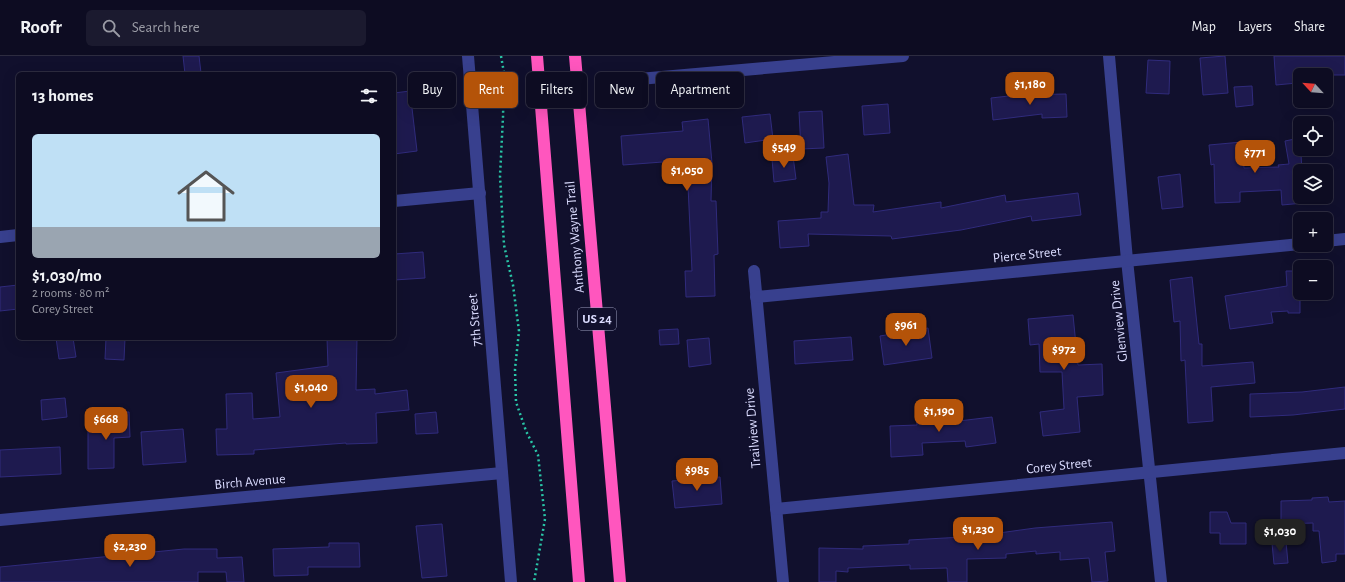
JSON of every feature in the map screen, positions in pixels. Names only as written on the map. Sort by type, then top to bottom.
[{"type":"highway","name":"Anthony Wayne Trail","points":[[537,56],[579,582]]},
{"type":"highway","name":"Anthony Wayne Trail","points":[[575,56],[620,582]]},
{"type":"street","name":"7th Street","points":[[468,56],[511,582]]},
{"type":"street","points":[[648,78],[903,56]]},
{"type":"street","name":"Glenview Drive","points":[[1109,56],[1127,260],[1161,582]]},
{"type":"street","points":[[396,201],[480,193]]},
{"type":"street","points":[[0,237],[16,235]]},
{"type":"street","points":[[1333,240],[1345,239]]},
{"type":"street","name":"Pierce Street","points":[[756,297],[1293,245]]},
{"type":"street","name":"Trailview Drive","points":[[754,271],[783,582]]},
{"type":"street","name":"Corey Street","points":[[776,509],[1345,453]]},
{"type":"street","name":"Birch Avenue","points":[[0,520],[502,473]]},
{"type":"path","points":[[501,56],[504,74],[504,110],[500,176],[504,245],[519,331],[515,369],[516,402],[526,432],[538,455],[545,519],[534,582]]},
{"type":"building","points":[[183,56],[199,56],[201,72],[185,72]]},
{"type":"building","points":[[1225,56],[1228,93],[1203,95],[1200,58]]},
{"type":"building","points":[[1274,56],[1345,56],[1345,75],[1333,75],[1333,68],[1293,68],[1293,83],[1276,85]]},
{"type":"building","points":[[1148,60],[1170,61],[1169,94],[1146,93]]},
{"type":"building","points":[[1252,86],[1253,105],[1236,107],[1234,87]]},
{"type":"building","points":[[408,91],[408,108],[412,108],[417,151],[396,154],[396,93]]},
{"type":"building","points":[[1066,94],[1067,117],[1042,118],[1042,114],[993,120],[991,98],[1018,95]]},
{"type":"building","points":[[888,104],[890,133],[864,135],[862,106]]},
{"type":"building","points":[[822,111],[824,148],[801,149],[799,112]]},
{"type":"building","points":[[770,114],[773,139],[745,143],[742,117]]},
{"type":"building","points":[[708,119],[712,163],[711,201],[716,201],[718,254],[714,255],[715,296],[686,297],[685,271],[692,271],[688,186],[689,160],[623,165],[621,136],[683,131],[682,122]]},
{"type":"building","points":[[1293,139],[1293,156],[1301,156],[1302,164],[1293,164],[1293,204],[1282,205],[1281,190],[1240,192],[1240,202],[1215,203],[1214,164],[1211,165],[1209,145],[1242,142],[1244,168],[1279,167],[1278,165],[1289,164],[1285,141]]},
{"type":"building","points":[[848,154],[854,205],[874,205],[873,212],[941,202],[941,208],[1005,195],[1006,202],[1078,193],[1081,215],[1032,221],[1031,216],[961,230],[892,239],[891,236],[808,234],[809,246],[780,248],[778,221],[821,218],[821,212],[828,212],[829,183],[826,157]]},
{"type":"building","points":[[793,156],[796,179],[774,182],[772,159]]},
{"type":"building","points":[[1180,174],[1183,207],[1162,209],[1158,177]]},
{"type":"building","points":[[423,252],[425,278],[396,280],[396,254]]},
{"type":"building","points":[[1286,271],[1293,271],[1293,300],[1300,300],[1300,313],[1288,313],[1288,311],[1271,312],[1273,323],[1230,329],[1225,296],[1287,286]]},
{"type":"building","points":[[1192,277],[1199,344],[1202,344],[1202,366],[1253,362],[1255,383],[1211,387],[1213,421],[1188,423],[1185,360],[1181,361],[1180,321],[1174,322],[1170,280]]},
{"type":"building","points":[[16,285],[16,309],[0,311],[0,287]]},
{"type":"building","points":[[1073,315],[1078,365],[1102,364],[1103,395],[1077,397],[1080,432],[1043,436],[1040,412],[1064,409],[1062,372],[1040,372],[1039,344],[1030,345],[1028,319]]},
{"type":"building","points":[[928,328],[932,358],[884,365],[880,336]]},
{"type":"building","points":[[678,329],[679,344],[660,345],[659,330]]},
{"type":"building","points":[[851,337],[853,360],[795,364],[794,341]]},
{"type":"building","points":[[709,338],[711,364],[689,367],[687,340]]},
{"type":"building","points":[[56,340],[73,340],[76,357],[59,359]]},
{"type":"building","points":[[106,340],[125,340],[124,360],[105,359]]},
{"type":"building","points":[[327,340],[357,340],[356,390],[375,389],[375,394],[407,390],[409,410],[376,413],[377,443],[346,443],[254,450],[254,454],[217,455],[216,429],[227,429],[226,394],[252,393],[253,419],[280,417],[276,373],[328,366]]},
{"type":"building","points":[[1345,387],[1345,409],[1293,415],[1250,417],[1250,394],[1302,392]]},
{"type":"building","points":[[65,398],[67,417],[42,420],[41,400]]},
{"type":"building","points":[[941,407],[942,423],[992,417],[996,443],[966,447],[965,441],[922,443],[923,455],[891,457],[890,426],[917,425],[916,408]]},
{"type":"building","points":[[112,412],[129,412],[130,437],[114,438],[114,468],[88,469],[88,425],[112,425]]},
{"type":"building","points":[[436,412],[438,433],[416,434],[415,414]]},
{"type":"building","points":[[183,429],[186,462],[143,465],[141,432]]},
{"type":"building","points":[[60,447],[61,474],[0,477],[0,450]]},
{"type":"building","points":[[720,477],[722,504],[675,508],[672,481]]},
{"type":"building","points":[[1328,497],[1329,502],[1345,501],[1345,554],[1336,554],[1336,561],[1322,563],[1319,531],[1313,531],[1313,523],[1281,524],[1281,501],[1312,500],[1312,498]]},
{"type":"building","points":[[1210,512],[1227,512],[1231,523],[1246,523],[1246,544],[1220,544],[1220,533],[1210,533]]},
{"type":"building","points":[[1112,522],[1115,551],[1105,552],[1108,581],[1092,582],[1089,558],[1060,560],[1060,552],[1036,554],[1036,551],[1006,554],[1006,558],[967,559],[967,582],[948,582],[947,568],[910,569],[910,565],[848,568],[848,572],[836,571],[836,582],[819,582],[819,548],[863,549],[863,546],[909,544],[909,540],[999,535],[999,533],[1035,528]]},
{"type":"building","points":[[442,524],[447,576],[422,578],[416,526]]},
{"type":"building","points":[[1286,542],[1288,563],[1274,564],[1272,543]]},
{"type":"building","points":[[329,543],[359,543],[360,567],[308,567],[308,575],[274,576],[273,549],[329,547]]},
{"type":"building","points":[[184,549],[217,549],[217,558],[242,557],[244,582],[227,582],[226,572],[198,572],[198,582],[0,582],[0,567]]}]
